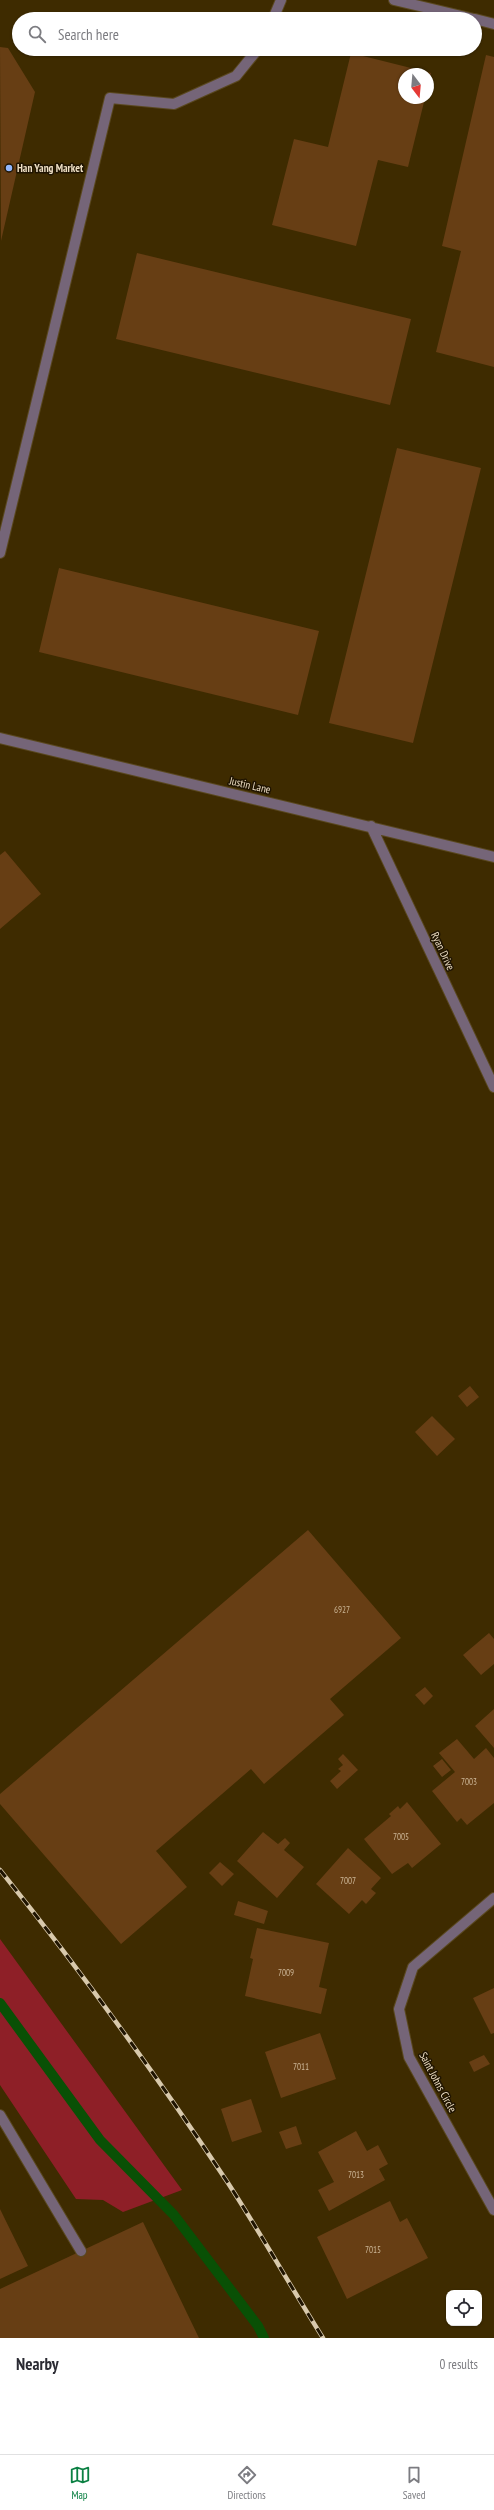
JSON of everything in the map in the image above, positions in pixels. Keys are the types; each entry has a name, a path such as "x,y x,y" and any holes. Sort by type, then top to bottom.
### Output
{"street":[{"path":"276,12 281,0"},
{"path":"394,0 445,12"},
{"path":"482,21 494,24"},
{"path":"0,553 110,98 174,104 236,76 252,56"},
{"name":"Justin Lane","path":"0,738 371,826 494,857"},
{"name":"Ryan Drive","path":"371,826 494,1087"},
{"name":"Saint Johns Circle","path":"494,1898 413,1967 400,2009 409,2057 494,2210"},
{"path":"0,2115 81,2251"}],"shaded area":[{"path":"0,1939 182,2190 123,2212 103,2200 76,2199 0,2085"}],"building":[{"name":"Han Yang Market","path":"0,47 8,48 35,92 1,241"},
{"path":"486,55 494,57 494,367 436,352 461,251 442,246"},
{"path":"350,56 363,56 411,68 398,68 398,104 424,104 408,167 378,160 356,246 272,225 294,139 328,147"},
{"path":"137,253 411,319 390,405 116,339"},
{"path":"397,448 481,468 413,743 329,723"},
{"path":"59,568 319,631 298,715 39,652"},
{"path":"5,851 41,894 0,929 0,855"},
{"path":"470,1386 479,1397 467,1407 458,1396"},
{"path":"432,1416 455,1439 437,1456 415,1432"},
{"path":"308,1530 401,1638 330,1699 344,1715 264,1784 251,1769 156,1851 187,1887 121,1944 0,1804 0,1794"},
{"path":"489,1633 494,1639 494,1664 481,1675 463,1655"},
{"path":"425,1687 433,1696 424,1705 415,1695"},
{"path":"494,1709 494,1748 475,1726"},
{"path":"457,1739 474,1759 486,1748 494,1758 494,1803 467,1825 461,1818 457,1822 432,1791 455,1772 439,1753"},
{"path":"343,1754 358,1770 337,1789 330,1781 341,1771 338,1769 343,1765 338,1759"},
{"path":"442,1759 451,1770 442,1777 433,1766"},
{"path":"407,1802 441,1844 412,1868 408,1863 392,1874 364,1839 391,1816 389,1814 398,1806 400,1809"},
{"path":"263,1832 278,1844 285,1838 290,1843 284,1850 304,1867 277,1898 237,1861"},
{"path":"348,1848 381,1878 371,1889 376,1893 366,1904 362,1900 349,1914 316,1884"},
{"path":"220,1862 234,1874 222,1886 209,1873"},
{"path":"238,1901 268,1911 264,1924 234,1915"},
{"path":"257,1928 329,1943 319,1987 327,1989 321,2014 245,1996 253,1959 250,1958"},
{"path":"494,1988 494,2033 491,2034 473,1998"},
{"path":"320,2033 336,2079 281,2098 265,2052"},
{"path":"484,2055 490,2064 474,2072 469,2062"},
{"path":"251,2099 262,2132 232,2142 221,2109"},
{"path":"296,2126 302,2144 286,2149 279,2132"},
{"path":"356,2131 367,2151 378,2145 388,2164 379,2169 385,2180 329,2211 318,2190 334,2182 318,2152"},
{"path":"390,2201 400,2222 407,2218 428,2258 347,2299 317,2237"},
{"path":"0,2209 28,2266 0,2279"},
{"path":"143,2222 199,2338 0,2338 0,2289"}],"waterway":[{"path":"0,2003 100,2140 174,2215 258,2326 264,2338"}],"railway":[{"path":"0,1870 89,1985 174,2103 228,2183 323,2338"}],"place":[{"name":"Han Yang Market","path":"9,168"}]}
